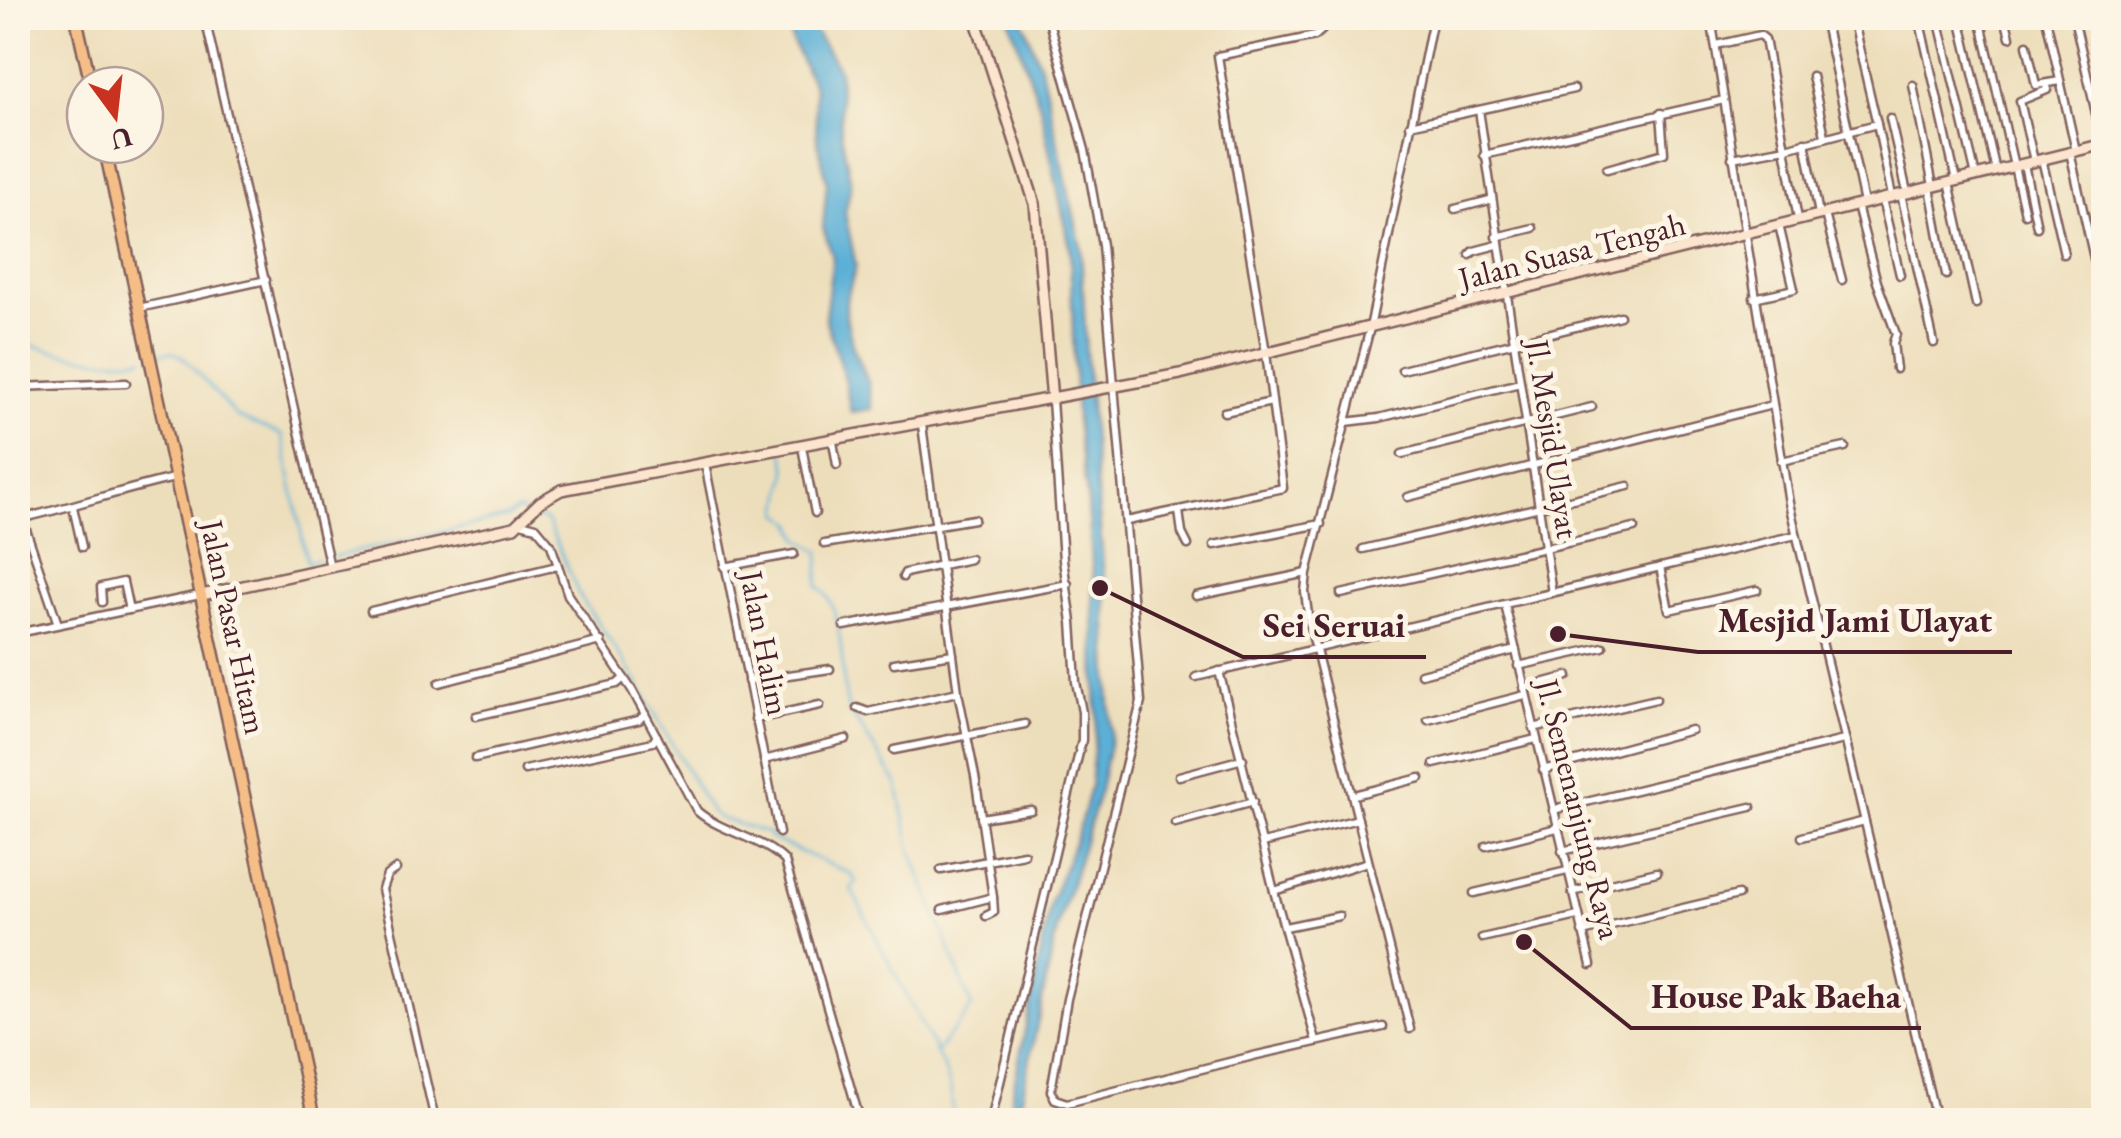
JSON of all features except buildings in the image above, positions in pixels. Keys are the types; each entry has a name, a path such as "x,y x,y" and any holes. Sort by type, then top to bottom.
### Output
{"main road":[{"path":"76,18 86,65"},
{"path":"975,18 1034,204 1052,400"},
{"name":"Jalan Suasa Tengah","path":"523,521 561,490 1115,387 1370,328 2102,145"},
{"name":"Jalan Pasar Hitam","path":"108,165 314,1120"},
{"path":"202,595 523,521"}],"street":[{"path":"205,18 330,568"},
{"path":"1048,18 1085,150 1096,210 1141,702 1067,999 1051,1091 1055,1099 1067,1103 1383,1027"},
{"path":"1127,521 1284,488 1218,56 1315,36 1323,29 1322,18"},
{"path":"1410,1029 1306,608 1307,574 1350,423 1433,18"},
{"path":"1721,18 1711,18 1781,460 1936,1120"},
{"path":"1824,18 1860,204 1878,282 1896,334 1892,344 1896,370"},
{"path":"1852,18 1934,343"},
{"path":"1918,18 1976,304"},
{"path":"1938,18 1976,176"},
{"path":"1960,18 1996,170"},
{"path":"1980,18 2028,163 2064,254"},
{"path":"2005,18 2010,38"},
{"path":"2046,18 2100,284"},
{"path":"2074,18 2104,168"},
{"path":"2091,18 2096,37"},
{"path":"1716,45 1760,35 1765,38 1798,219"},
{"path":"2027,46 2036,86 2060,81"},
{"path":"1812,76 1825,136"},
{"path":"2038,226 2020,101 2048,90 2046,84"},
{"path":"1913,85 1946,275"},
{"path":"1410,125 1574,88"},
{"path":"1484,154 1724,100"},
{"name":"Jl. Mesjid Ulayat","path":"1479,110 1552,593"},
{"path":"1607,168 1664,153 1661,113"},
{"path":"1890,118 1900,275"},
{"path":"1732,158 1876,124"},
{"path":"1805,142 1842,280"},
{"path":"2025,214 2028,163"},
{"path":"1456,210 1490,200"},
{"path":"1757,297 1795,287 1779,224"},
{"path":"1470,255 1532,228"},
{"path":"138,308 266,280"},
{"path":"1402,370 1620,316"},
{"path":"18,387 126,382"},
{"path":"1350,423 1520,383"},
{"path":"990,1120 1082,740 1052,400"},
{"path":"1224,412 1272,402"},
{"path":"1408,498 1772,404"},
{"path":"1402,454 1592,406"},
{"path":"922,425 958,692 993,898 994,912 986,916"},
{"path":"834,442 837,465"},
{"path":"802,447 815,513"},
{"path":"1781,460 1846,447"},
{"name":"Jalan Halim","path":"705,464 779,833"},
{"path":"58,624 20,518 73,507 108,492 176,478"},
{"path":"1363,549 1628,486"},
{"path":"73,507 82,547"},
{"path":"1178,512 1188,544"},
{"path":"824,544 974,518"},
{"path":"523,521 536,527 551,545 568,596 624,678 697,811 708,821 785,861 860,1120"},
{"path":"1214,545 1321,524"},
{"path":"1342,594 1634,528"},
{"path":"1196,677 1796,534"},
{"path":"724,567 794,554"},
{"path":"903,577 904,573 970,560"},
{"path":"371,611 557,566"},
{"path":"1660,567 1669,610 1757,590"},
{"path":"1196,596 1307,574"},
{"path":"102,602 102,586 123,582 129,610"},
{"path":"844,626 1068,584"},
{"path":"18,634 202,595"},
{"name":"Jl. Semenanjung Raya","path":"1505,605 1591,965"},
{"path":"439,682 601,641"},
{"path":"1518,666 1602,647"},
{"path":"1420,674 1516,650"},
{"path":"894,663 953,654"},
{"path":"748,681 830,669"},
{"path":"1220,671 1316,1041"},
{"path":"1428,720 1568,676"},
{"path":"476,716 618,684 624,678"},
{"path":"857,708 868,712 958,692"},
{"path":"1533,728 1656,699"},
{"path":"755,719 820,706"},
{"path":"476,758 640,720 645,714"},
{"path":"894,750 1024,724"},
{"path":"1544,770 1690,730"},
{"path":"525,770 653,742 657,735"},
{"path":"764,760 846,739"},
{"path":"1434,764 1536,739"},
{"path":"1553,810 1844,740"},
{"path":"1178,776 1244,759"},
{"path":"1354,796 1420,778"},
{"path":"1175,823 1253,802"},
{"path":"1562,851 1751,807"},
{"path":"981,818 1031,810"},
{"path":"1263,843 1358,819"},
{"path":"1802,837 1865,821"},
{"path":"1486,846 1557,828"},
{"path":"942,870 1024,854"},
{"path":"1274,891 1368,862"},
{"path":"396,869 387,875 382,889 435,1120"},
{"path":"1474,893 1568,871"},
{"path":"1572,892 1656,872"},
{"path":"1582,932 1738,895"},
{"path":"942,910 993,898"},
{"path":"1284,927 1339,916"},
{"path":"1482,938 1578,916"}],"water":[{"path":"786,18 807,18 839,70 841,132 851,184 845,213 856,266 846,301 846,317 853,347 868,381 872,409 851,412 825,318 833,257 823,228 827,182 817,139 814,87"},
{"path":"1009,18 1022,18 1041,68 1081,247 1106,602 1111,734 1100,790 1057,929 1017,1120 1007,1120 1051,901 1078,832 1090,787 1097,718 1093,576 1076,421 1070,247 1040,106"}],"waterway":[{"path":"18,341 96,359 144,358"},
{"path":"151,356 171,352 182,356 237,417 282,435 307,562 318,560"},
{"path":"784,453 787,471 780,513 793,522 800,539 820,551 818,586 827,596 838,626 848,708 897,783 911,850 972,1007 936,1052"},
{"path":"333,557 508,517 517,510 524,512"},
{"path":"531,515 547,521 579,595 632,673 710,811 719,818 770,834 770,838 851,874 856,882 851,889 943,1066 954,1120"}],"place":[{"name":"Sei Seruai","path":"1100,588"},
{"name":"Mesjid Jami Ulayat","path":"1558,634"},
{"name":"House Pak Baeha","path":"1524,942"}]}
